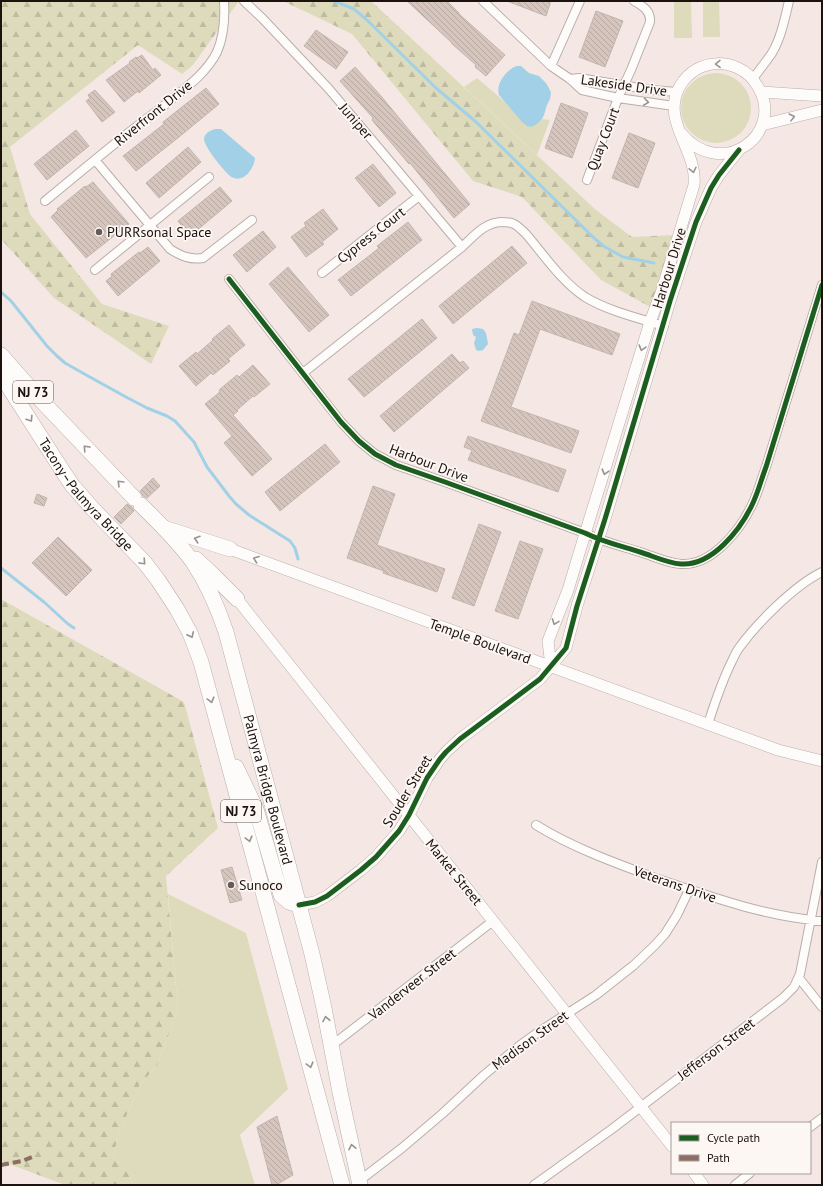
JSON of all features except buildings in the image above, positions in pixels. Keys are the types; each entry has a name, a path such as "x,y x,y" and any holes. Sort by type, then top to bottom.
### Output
{"highway":[{"name":"Tacony–Palmyra Bridge","path":"1,355 37,396 164,528"},
{"name":"Tacony–Palmyra Bridge","path":"1,375 72,485 152,572 177,609 190,633 201,662 221,735"},
{"name":"Palmyra Bridge Boulevard","path":"164,528 192,562 205,583 219,612 226,632 316,973 360,1183"},
{"path":"164,528 230,549"},
{"path":"182,549 212,574 237,599"},
{"path":"221,735 256,809 281,895 289,902 299,904"},
{"name":"NJ 73","path":"221,735 342,1185"}],"street":[{"name":"Riverfront Drive","path":"45,202 182,91 202,73 217,52 221,40 224,26 224,1"},
{"name":"Juniper","path":"244,1 329,89 462,247"},
{"name":"Lakeside Drive","path":"483,1 551,66 570,79 582,90 618,98 674,106"},
{"path":"551,66 580,1"},
{"name":"Quay Court","path":"587,180 618,98 642,43 650,19 647,10 634,1"},
{"path":"681,133 694,147 712,154 730,153 739,150 755,137 762,125 765,110 761,92 753,79 775,47 789,1"},
{"name":"Harbour Drive","path":"551,666 548,641 577,560 695,181 681,133 675,120 674,106 677,92 682,82 688,76 704,66 713,64 732,66 742,70 753,79"},
{"name":"Lakeside Drive","path":"570,79 579,78 624,86 677,92"},
{"path":"761,92 822,96"},
{"path":"762,125 822,110"},
{"name":"Harbour Drive","path":"551,666 566,648 577,606 606,519 670,302 696,221 711,188 719,175 739,150"},
{"path":"95,160 170,249 185,258 194,260 203,258 252,220"},
{"path":"95,270 209,177"},
{"name":"Cypress Court","path":"322,273 419,196"},
{"path":"685,217 696,221"},
{"name":"Harbour Drive","path":"303,373 462,247 480,230 492,223 499,222 512,223 526,234 571,286 585,297 609,308 664,326"},
{"name":"Harbour Drive","path":"229,279 341,422 375,454 396,465 598,540 680,564 704,559 718,550 734,532 749,511 758,491 822,285"},
{"name":"Temple Boulevard","path":"230,549 778,750 822,761"},
{"path":"708,724 723,678 738,648 765,617 794,591 822,572"},
{"name":"Market Street","path":"237,599 671,1145"},
{"path":"563,602 577,606"},
{"name":"Souder Street","path":"299,904 309,904 321,900 376,857 391,841 409,815 427,778 446,752 460,739 540,678 551,666"},
{"name":"Veterans Drive","path":"536,825 580,849 689,890 746,908 822,921"},
{"name":"Jefferson Street","path":"534,1185 641,1106 783,998 794,988 799,978 822,862"},
{"name":"Madison Street","path":"360,1183 442,1114 484,1074 520,1046 596,994 634,965 665,934 677,915 689,890"},
{"name":"Vanderveer Street","path":"331,1046 493,921"},
{"path":"799,978 822,1008"},
{"path":"811,1126 822,1118"},
{"path":"695,1174 703,1185"},
{"path":"735,1185 749,1174"}],"green space":[{"path":"1,1 239,1 193,65 182,74 138,45 10,147 30,214 102,304 169,326 151,364 54,298 1,239"},
{"path":"283,1 371,1 596,210 632,237 674,235 652,308 601,280 522,197 473,181 352,34"},
{"path":"674,1 691,1 692,38 674,38"},
{"path":"703,1 719,1 720,37 703,37"},
{"path":"709,73 723,73 736,79 745,88 751,101 749,121 741,133 723,143 709,143 696,137 687,128 681,115 681,101 687,88 696,79"},
{"path":"477,78 505,102 521,121 528,126 537,124 542,119 550,120 537,155 464,87"},
{"path":"1,599 184,702 218,828 166,876 178,1009 157,1066 140,1084 119,1133 113,1157 125,1168 134,1185 65,1185 1,1161"},
{"path":"168,894 246,933 288,1089 240,1135 255,1185 134,1185 125,1168 113,1157 119,1133 140,1084 157,1066 178,1009"}],"water":[{"path":"517,66 521,66 529,73 539,76 546,83 551,93 542,119 531,127 527,126 521,121 499,95 498,91 500,82 509,70"},
{"path":"215,129 221,129 255,158 250,171 243,177 239,179 230,176 207,147 204,138 208,132"},
{"path":"472,329 483,329 486,333 488,344 483,350 479,351 476,350 474,343 476,337 473,335"}],"waterway":[{"path":"334,1 354,9 368,21 436,88 475,121 595,239 605,247 623,257 654,263"},
{"path":"1,292 11,301 47,346 65,363 126,397 175,421 194,442 207,467 236,504 249,515 290,541 295,548 298,559"},
{"path":"1,568 74,628"}],"marked path":[{"path":"1,1165 22,1161 32,1157"}],"cycle path":[{"path":"299,905 315,902 327,896 376,857 399,831 409,815 427,778 446,752 460,739 540,679 566,648 577,606 605,519 670,301 696,222 711,188 719,175 739,150"},
{"path":"229,279 341,422 359,441 375,454 396,465 605,541 665,561 681,564 692,563 714,553 724,545 747,515 758,491 766,467 822,285"}],"place":[{"name":"PURRsonal Space","path":"99,232"},
{"name":"Sunoco","path":"231,885"}]}
